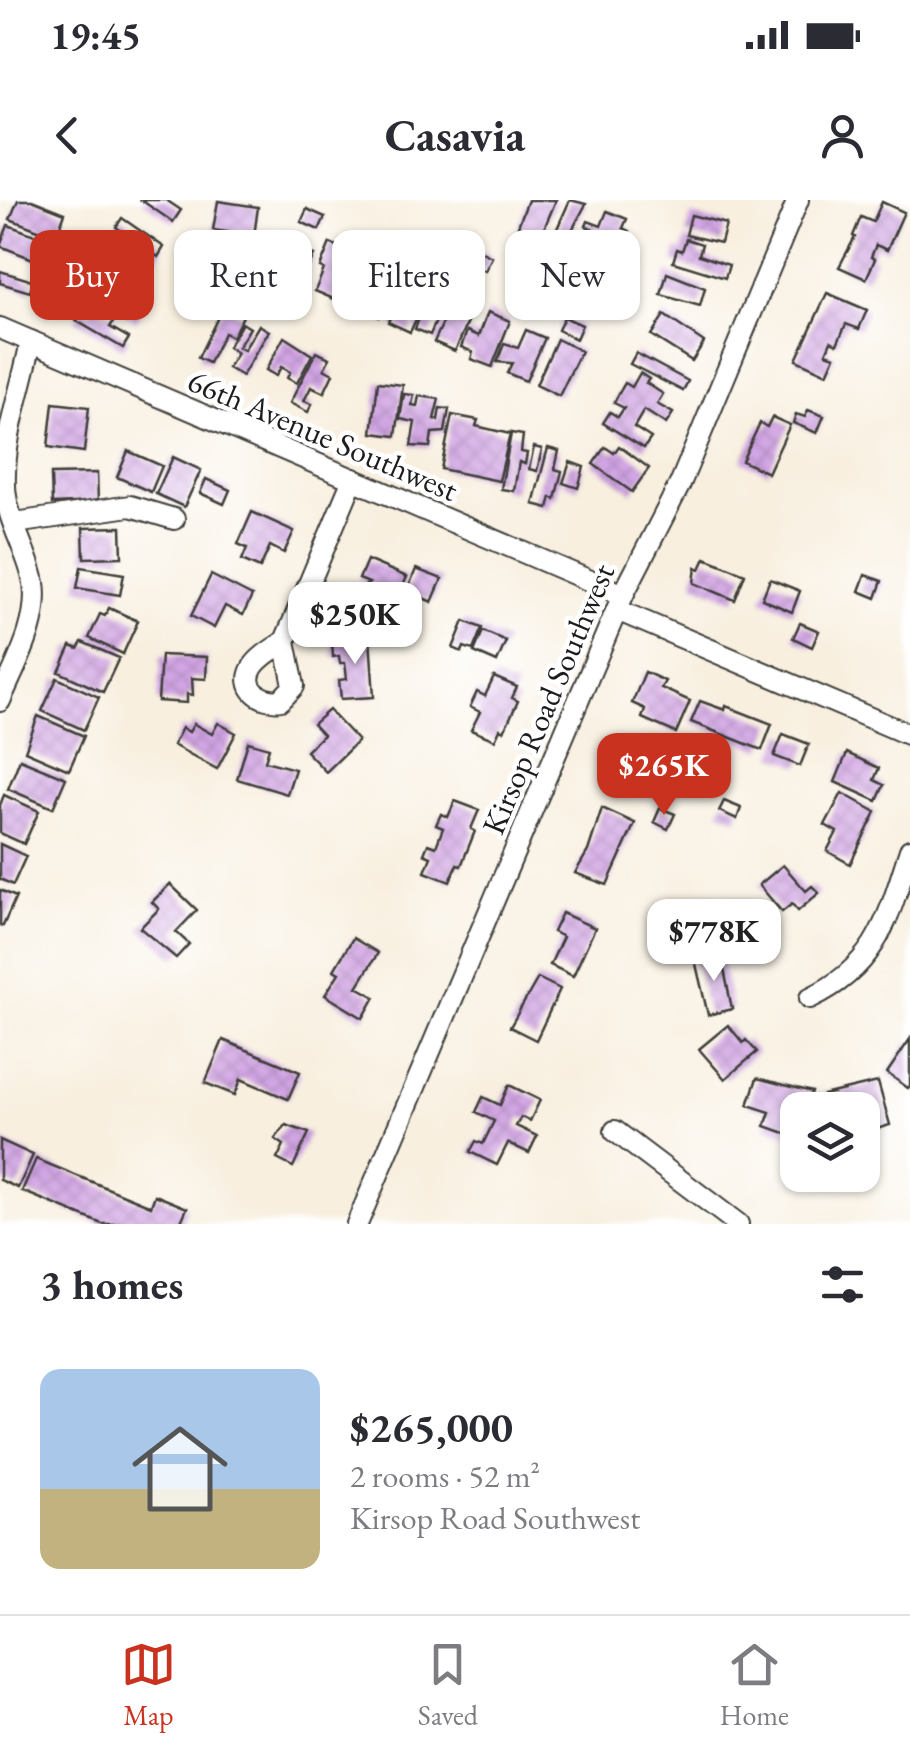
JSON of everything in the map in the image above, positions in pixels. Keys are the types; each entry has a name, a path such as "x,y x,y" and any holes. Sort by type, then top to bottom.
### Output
{"street":[{"name":"Kirsop Road Southwest","path":"358,1224 620,603 680,484 798,200"},
{"name":"66th Avenue Southwest","path":"0,328 354,479 910,735"},
{"path":"0,702 32,615 34,585 5,490 8,448 30,341"},
{"path":"285,641 354,479"},
{"path":"15,523 130,506 174,520"},
{"path":"810,998 844,979 870,952 910,850"},
{"path":"614,1132 738,1224"}],"building":[{"path":"18,200 32,200 65,213 59,230 38,230 10,219"},
{"path":"141,200 166,200 181,210 173,222"},
{"path":"528,200 556,200 544,230 518,226"},
{"path":"570,200 586,204 572,230 556,230"},
{"path":"218,201 258,207 255,230 213,230"},
{"path":"882,202 904,212 887,250 876,245 866,279 839,267 861,217 873,222"},
{"path":"307,209 325,217 319,230 301,222"},
{"path":"607,211 627,219 623,228 627,230 593,230 586,226 588,221 601,226"},
{"path":"691,215 726,224 721,243 686,235"},
{"path":"122,218 139,230 120,230 116,227"},
{"path":"8,225 30,233 30,258 0,246"},
{"path":"686,239 702,244 699,255 729,265 725,278 673,262"},
{"path":"154,240 164,247 158,257 154,254"},
{"path":"332,244 332,298 315,291 324,269 320,267"},
{"path":"0,271 30,280 30,292 0,283"},
{"path":"667,273 705,288 700,306 661,295"},
{"path":"827,293 867,310 859,329 846,324 837,344 831,341 826,353 835,356 827,374 796,360"},
{"path":"488,312 510,321 492,367 471,359 473,352 461,347 467,331 479,336"},
{"path":"664,315 704,342 692,361 651,335"},
{"path":"75,320 115,320 110,327 129,338 123,348"},
{"path":"217,320 241,320 232,337 224,333 209,363 198,358"},
{"path":"389,320 416,320 410,332"},
{"path":"418,320 437,320 430,335 415,329"},
{"path":"444,320 469,320 455,351 434,342"},
{"path":"563,320 582,325 576,339 558,330"},
{"path":"242,323 250,328 238,347 244,350 259,325 269,331 242,376 228,368 237,353 228,347"},
{"path":"526,330 545,338 526,381 507,373 512,363 497,362 504,344 518,348"},
{"path":"284,337 312,355 297,383 287,378 290,372 281,367 276,376 266,370"},
{"path":"557,339 581,351 559,396 536,385"},
{"path":"316,352 330,358 324,369 333,374 324,393 311,387 304,401 312,404 308,412 290,403"},
{"path":"636,353 688,381 683,391 630,364"},
{"path":"640,373 649,379 646,383 663,394 657,404 673,413 666,424 644,410 634,427 651,438 644,448 603,423 610,412 618,417 624,408 614,403 619,393 625,383 632,387"},
{"path":"378,382 403,385 396,436 372,433"},
{"path":"404,394 414,395 412,405 417,406 419,396 439,399 434,419 438,420 440,408 449,409 445,432 432,433 430,447 411,446 415,422 400,419"},
{"path":"53,403 89,407 84,452 48,447"},
{"path":"808,410 824,416 817,433 793,423 796,414 805,417"},
{"path":"452,415 478,420 476,426 510,434 499,481 441,469"},
{"path":"772,417 790,425 768,473 742,461 760,423 767,427"},
{"path":"511,433 523,435 521,452 527,453 525,464 519,462 514,491 501,489"},
{"path":"619,446 649,468 632,492 593,464 605,447 614,453"},
{"path":"534,447 542,449 537,471 529,469"},
{"path":"548,448 559,451 555,469 562,471 555,499 551,497 548,508 533,504"},
{"path":"128,451 162,466 151,492 117,477"},
{"path":"173,457 201,470 184,507 156,494"},
{"path":"570,462 584,467 578,488 563,483"},
{"path":"97,473 98,502 52,504 51,474"},
{"path":"206,479 230,490 224,504 200,493"},
{"path":"252,512 294,531 284,553 270,546 260,568 242,560 247,548 238,544"},
{"path":"121,527 122,557 84,558 83,528"},
{"path":"705,558 745,574 735,600 694,583 696,567 700,569"},
{"path":"367,560 407,577 388,620 357,608 362,588 369,583 359,579"},
{"path":"81,567 124,574 120,595 77,588"},
{"path":"416,569 442,579 432,602 407,591"},
{"path":"211,575 252,596 243,615 225,606 214,628 191,616"},
{"path":"865,575 882,581 876,598 859,591"},
{"path":"770,579 800,591 792,612 762,599"},
{"path":"109,608 138,621 123,654 89,638 100,614 105,616"},
{"path":"464,621 482,628 473,650 464,647 462,652 453,648"},
{"path":"800,623 819,631 812,647 793,638"},
{"path":"483,631 506,641 497,662 474,652"},
{"path":"370,638 374,697 341,699 339,680 347,679 345,663 340,663 339,656 333,657 332,640"},
{"path":"82,642 119,658 103,692 59,672 71,646 78,649"},
{"path":"161,655 207,657 206,679 192,678 193,695 187,694 187,703 158,701"},
{"path":"645,672 665,681 661,688 690,701 676,733 642,718 645,709 632,703"},
{"path":"494,677 517,687 512,698 518,701 504,731 500,729 495,740 471,730 480,712 470,707 477,692 485,696"},
{"path":"57,678 99,697 84,730 42,711"},
{"path":"700,701 725,710 726,706 772,724 762,750 691,722"},
{"path":"329,710 358,741 326,772 306,751 323,735 313,724"},
{"path":"38,716 84,736 69,770 25,751"},
{"path":"218,723 236,733 217,769 173,745 182,728 189,732 194,724 212,734"},
{"path":"783,734 809,744 800,766 774,756"},
{"path":"248,742 269,748 265,761 295,769 287,794 237,779"},
{"path":"847,753 879,768 874,780 884,785 877,801 835,782"},
{"path":"20,759 66,778 53,808 8,789"},
{"path":"842,793 876,812 850,864 827,851 837,832 825,825"},
{"path":"4,795 39,811 24,844 0,833"},
{"path":"455,801 479,810 461,866 457,865 450,882 425,872 431,857 424,854 428,844 436,847 443,828 436,825 441,814 448,817"},
{"path":"724,801 741,808 737,819 719,811"},
{"path":"602,808 635,823 607,885 575,873 588,851"},
{"path":"660,808 675,814 668,829 654,822"},
{"path":"0,844 26,856 13,885 0,879"},
{"path":"783,865 806,891 812,886 819,893 798,911 792,904 782,912 759,885"},
{"path":"170,884 197,910 176,932 189,944 176,958 140,928 159,909 152,902"},
{"path":"0,890 16,897 3,926 0,925"},
{"path":"734,905 767,923 753,947 749,945 745,952 729,944 737,922 728,917"},
{"path":"562,913 595,928 573,976 550,965 563,937 553,932"},
{"path":"353,938 378,953 357,987 375,997 363,1018 325,995"},
{"path":"721,954 732,1009 708,1015 695,960"},
{"path":"538,978 560,989 536,1040 510,1027"},
{"path":"728,1025 757,1052 725,1079 699,1049"},
{"path":"910,1039 910,1086 908,1088 887,1073"},
{"path":"223,1040 300,1072 288,1099 241,1079 235,1095 205,1083"},
{"path":"757,1078 812,1092 780,1092 780,1131 765,1126 770,1112 748,1105"},
{"path":"878,1082 890,1125 880,1128 880,1092 836,1092"},
{"path":"509,1085 540,1100 530,1121 521,1117 516,1126 537,1136 529,1153 508,1143 497,1165 470,1152 476,1141 483,1144 494,1121 476,1112 483,1097 500,1105"},
{"path":"286,1125 309,1133 293,1167 277,1159 284,1145 275,1139"},
{"path":"0,1140 33,1155 18,1188 0,1180"},
{"path":"36,1159 151,1206 155,1195 187,1208 180,1224 102,1224 22,1191"}]}
